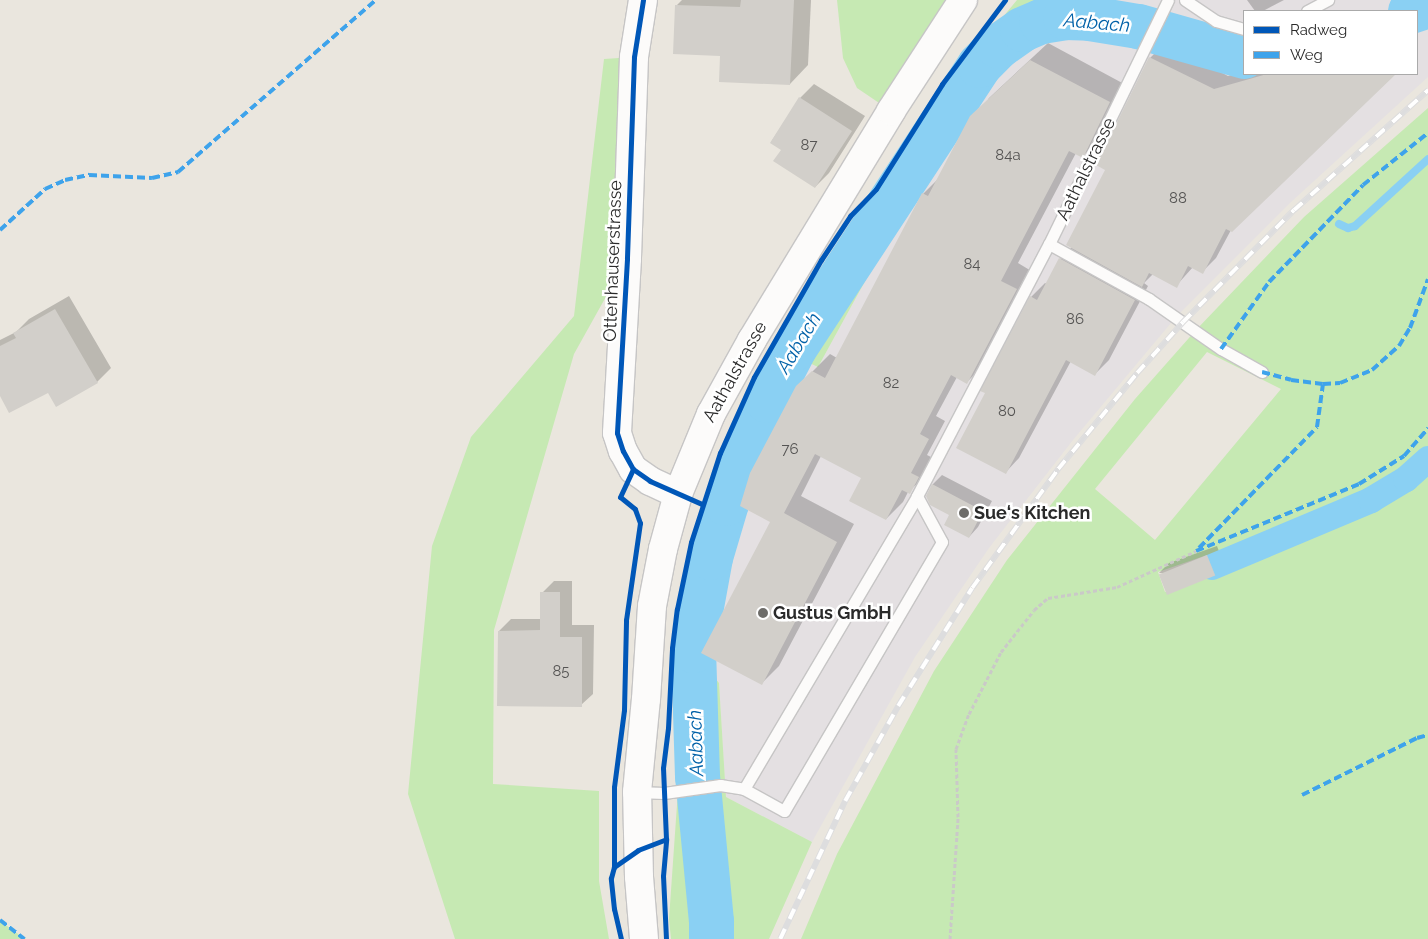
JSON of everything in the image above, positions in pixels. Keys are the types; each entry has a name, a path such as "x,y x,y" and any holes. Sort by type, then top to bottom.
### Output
{"main road":[{"name":"Ottenhauserstrasse","path":"643,0 634,58 627,259 617,433 623,451 633,469 650,481 678,494"},
{"name":"Aathalstrasse","path":"644,939 638,859 637,792 652,606 663,548 678,494 692,454 710,414 752,340 892,111 963,0"}],"lane":[{"path":"1186,0 1216,21 1243,29"},
{"path":"1309,10 1328,0"},
{"name":"Aathalstrasse","path":"744,789 917,496 1049,244 1167,4"},
{"path":"1049,244 1149,299 1221,349 1262,372"},
{"path":"637,792 678,791 720,785 744,789 784,811 942,542 917,496"}],"path":[{"path":"950,939 958,817 956,749 969,714 1001,652 1034,610 1048,598 1117,587 1196,551"}],"shaded area":[{"path":"1047,0 1428,0 1428,77 1291,202 1176,317 1073,440 989,548 915,657 812,842 726,797 719,683 693,651 736,489 804,360 818,367 960,108"}],"green space":[{"path":"837,0 963,0 891,111 857,88 843,58"},
{"path":"1017,0 1047,0 960,108 818,367 803,360 736,489 693,651 719,683 726,797 812,842 769,939 671,939 669,919 679,776 676,707 678,641 683,609 707,505 742,421 784,336 973,53"},
{"path":"634,57 627,259 574,354 494,630 493,784 599,791 599,881 609,939 455,939 408,794 432,546 471,437 574,316 604,59"},
{"path":"1428,108 1428,939 801,939 837,854 934,671 1007,560 1135,399 1196,330 1304,217","holes":["1207,352 1281,389 1155,540 1095,489","1207,555 1214,576 1165,592 1158,572"]},
{"path":"0,920 12,930 26,939 0,939"}],"building":[{"path":"741,0 794,0 790,85 719,82 720,56 673,54 675,5 740,7"},
{"path":"1149,57 1214,89 1263,75 1395,75 1232,232 1226,229 1203,274 1188,266 1177,288 1149,273 1142,287 1066,245 1105,170 1096,165"},
{"path":"1030,60 1110,102 1083,158 1069,151 1001,281 1017,289 967,384 951,375 920,434 929,439 911,473 919,477 910,494 902,490 886,520 849,501 861,478 815,454 784,513 837,542 762,685 701,653 770,522 740,506 750,473 796,386 812,371 825,378 922,193 928,196 970,116"},
{"path":"799,97 852,131 815,188 773,161 781,150 770,143"},
{"path":"1059,258 1135,300 1095,376 1066,360 1006,474 956,448 985,393 980,391 1030,296 1037,300"},
{"path":"55,309 98,383 56,407 48,393 9,413 0,396 0,346 16,338 13,333"},
{"name":"Sue‘s Kitchen","path":"932,484 983,511 969,538 944,525 949,515 930,505 926,496"},
{"path":"1207,555 1215,575 1167,595 1159,574"},
{"path":"540,592 560,592 560,637 582,637 582,707 497,706 498,631 540,630"}],"waterway":[{"name":"Aabach","path":"1413,10 1428,5"},
{"name":"Aabach","path":"711,939 711,921 697,776 693,650 710,557 726,503 767,400 794,348 979,65 998,46 1022,29 1041,21 1065,17 1089,18 1138,26 1243,56"},
{"path":"1213,62 1216,50"},
{"path":"1339,224 1348,228 1355,226 1428,159"},
{"path":"1212,567 1371,500 1406,479 1428,459"}],"railway":[{"path":"780,939 845,801 898,706 972,588 1058,469 1137,373 1183,322 1294,210 1428,90"}],"marked path":[{"path":"0,230 45,189 65,180 89,175 152,178 178,172 376,0"},
{"path":"1221,349 1269,282 1363,185 1428,133"},
{"path":"1262,372 1291,380 1323,384 1340,383 1372,370 1399,346 1410,328 1428,279"},
{"path":"1199,548 1317,427 1323,384"},
{"path":"1196,551 1359,484 1404,456 1428,428"},
{"path":"1302,795 1417,738 1428,735"},
{"path":"0,920 24,939"}],"cycle path":[{"path":"643,0 634,57 627,259 617,433 623,451 633,469 650,481 702,504"},
{"path":"621,939 614,909 611,878 614,867 638,850 666,839 663,768 668,728 672,648 677,609 691,542 720,453 754,377 821,260 850,216 876,189 942,84 1005,0"},
{"path":"614,867 614,787 624,710 626,620 640,523 635,509 620,497 633,469"},
{"path":"666,839 663,876 666,939"}],"place":[{"name":"Sue‘s Kitchen","path":"964,513"},
{"name":"Gustus GmbH","path":"763,613"}]}
